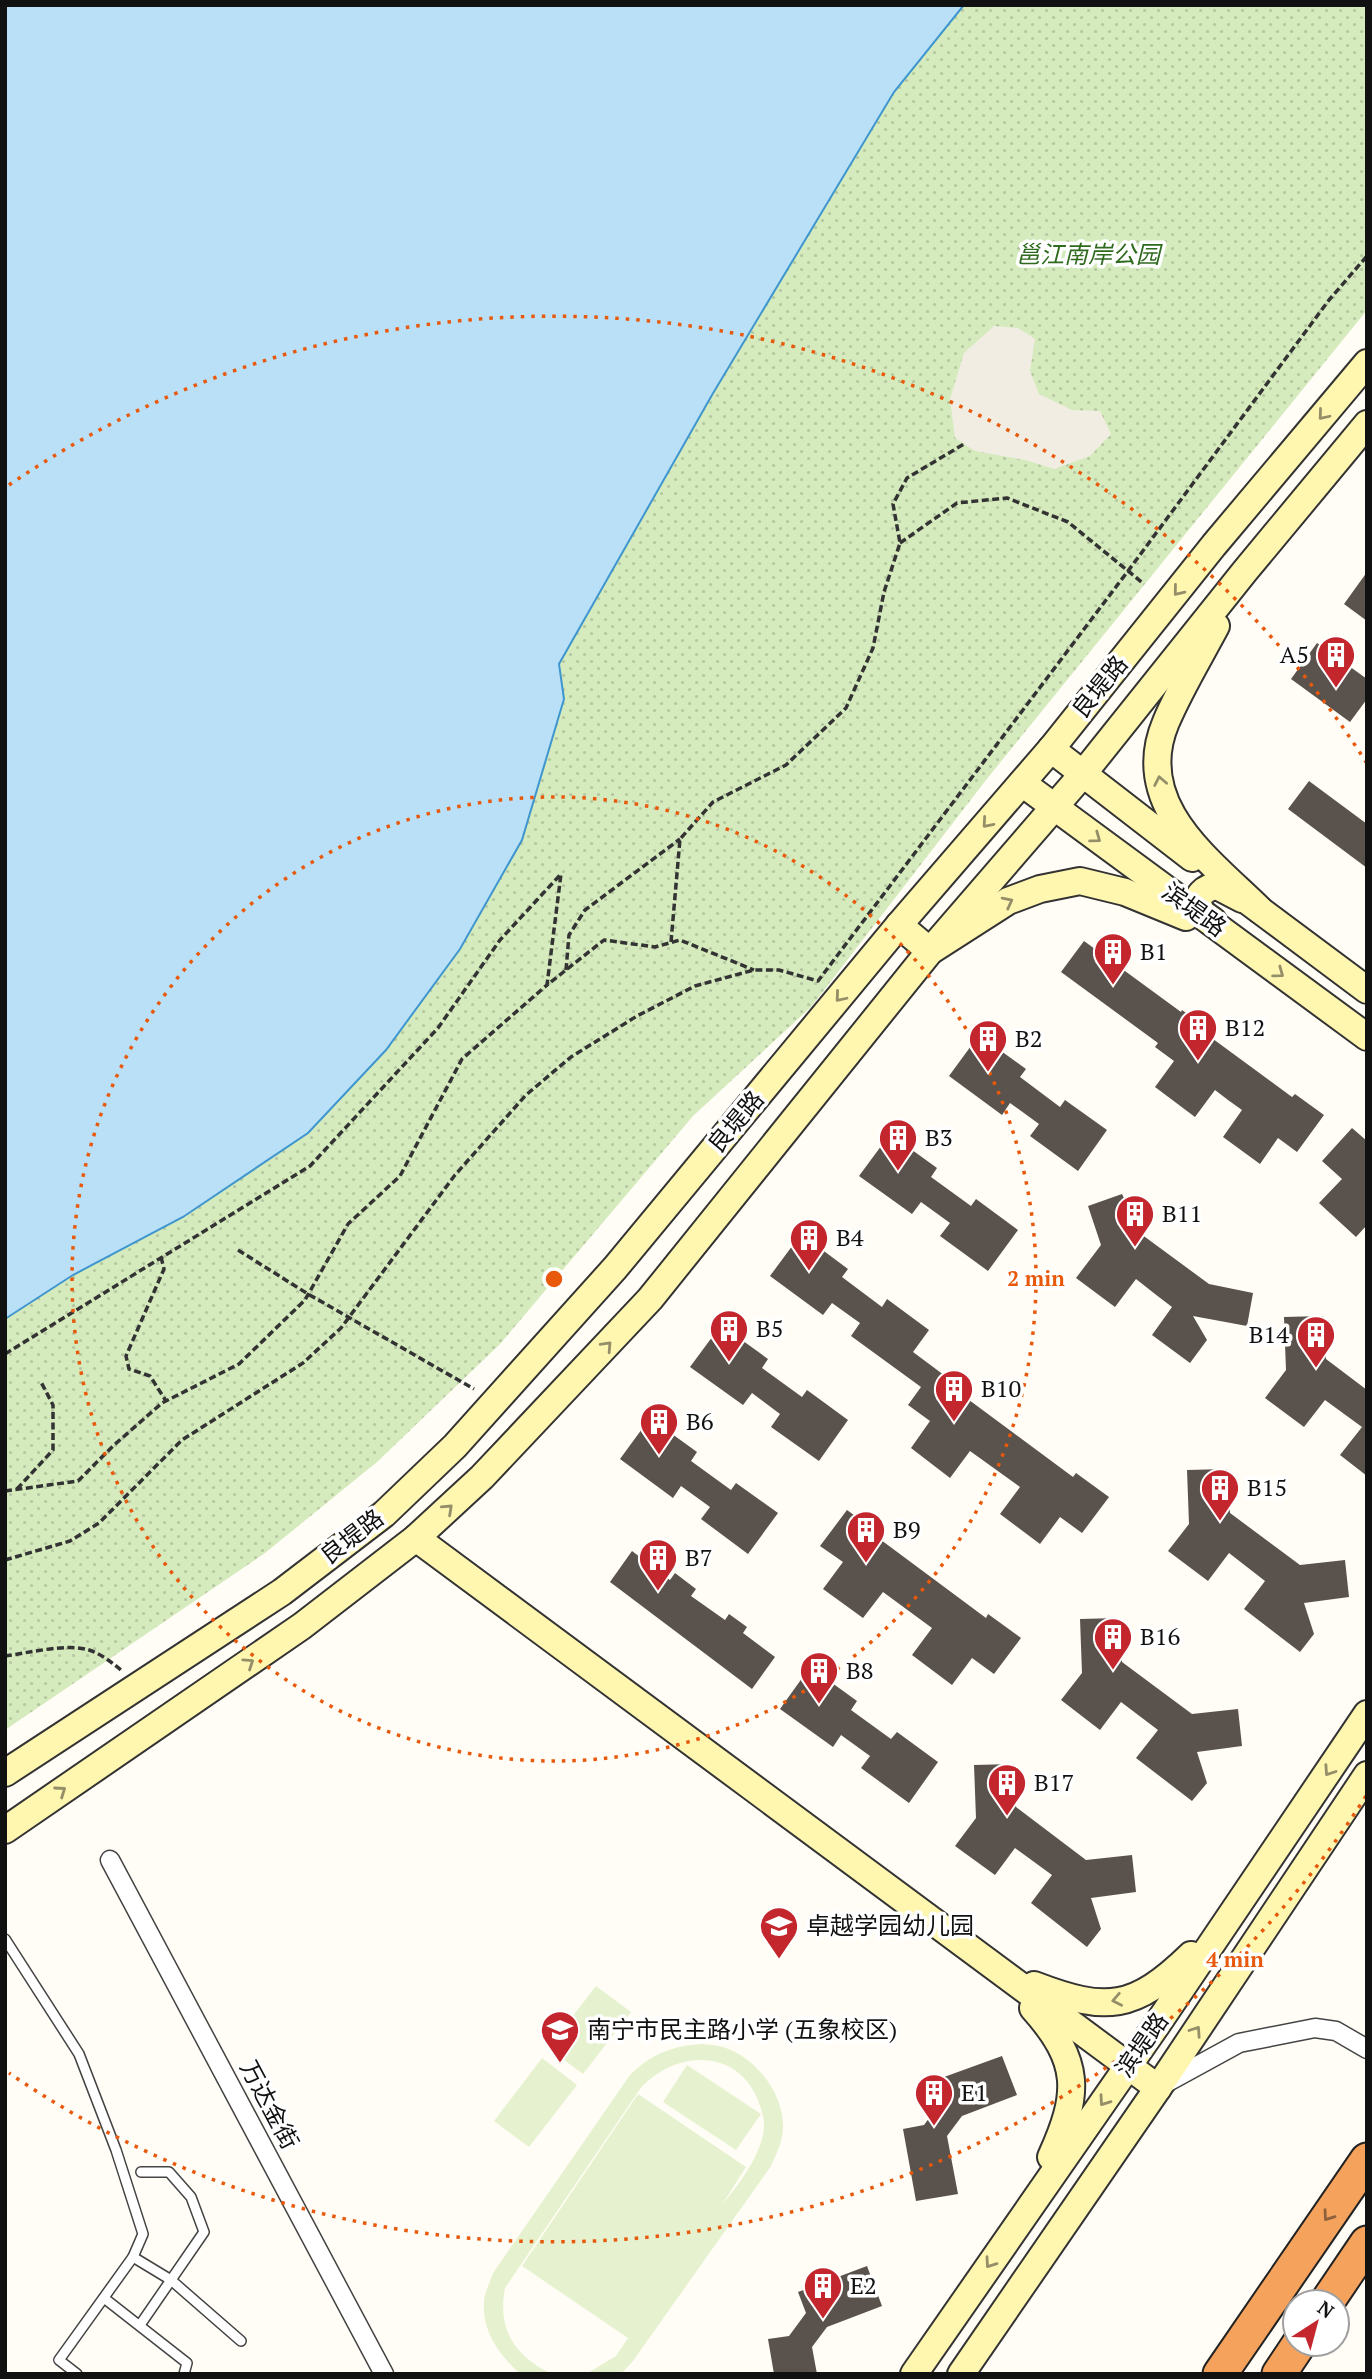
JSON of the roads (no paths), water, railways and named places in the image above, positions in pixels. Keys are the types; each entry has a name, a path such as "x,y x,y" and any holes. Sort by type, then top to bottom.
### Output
{"highway":[{"path":"1220,2374 1367,2160"},
{"path":"1336,2288 1367,2243"},
{"path":"1279,2374 1290,2358"}],"street":[{"name":"良堤路","path":"5,1773 282,1592 384,1514 456,1446 615,1268 899,925 1051,749 1214,545 1367,363"},
{"name":"良堤路","path":"5,1830 302,1626 416,1538 482,1477 650,1300 930,951 1082,775 1367,424"},
{"path":"1214,545 1245,571 1165,723 1157,768 1169,812 1188,840 1259,909"},
{"name":"滨堤路","path":"1051,749 1367,990"},
{"name":"滨堤路","path":"1022,783 1367,1037"},
{"path":"899,925 930,951 1008,901 1040,888 1080,881 1125,892 1170,909 1235,940"},
{"path":"1235,940 1201,911 1198,901 1202,892 1206,888 1217,886 1259,909"},
{"path":"416,1538 1158,2088 1239,2043 1315,2028 1336,2031 1367,2049"},
{"name":"滨堤路","path":"914,2374 1128,2066 1367,1714"},
{"name":"滨堤路","path":"961,2374 1158,2088 1367,1775"},
{"name":"万达金街","path":"110,1860 384,2374"},
{"path":"1003,1973 1073,2000 1096,2003 1120,2001 1164,1981 1229,1918 1258,1938"},
{"path":"1003,1973 1054,2031 1067,2056 1072,2077 1070,2103 1062,2132 1029,2207 1061,2228"}],"lane":[{"path":"5,1939 79,2054 116,2150 143,2234 133,2258 59,2360 77,2374"},
{"path":"140,2325 204,2232 191,2197 169,2172 141,2172"},
{"path":"133,2258 171,2280 241,2341"},
{"path":"104,2298 187,2363 184,2374"}],"water":[{"path":"5,5 964,5 894,92 712,395 559,664 564,699 522,840 460,949 386,1050 308,1133 183,1217 73,1275 5,1319"}],"place":[{"name":"A5","path":"1336,689"},
{"name":"B1","path":"1113,986"},
{"name":"B12","path":"1198,1062"},
{"name":"B2","path":"988,1073"},
{"name":"B3","path":"898,1172"},
{"name":"B11","path":"1135,1248"},
{"name":"B4","path":"809,1272"},
{"name":"B5","path":"729,1363"},
{"name":"B14","path":"1316,1369"},
{"name":"B10","path":"954,1423"},
{"name":"B6","path":"659,1456"},
{"name":"B15","path":"1220,1522"},
{"name":"B9","path":"866,1564"},
{"name":"B7","path":"658,1592"},
{"name":"B16","path":"1113,1671"},
{"name":"B8","path":"819,1705"},
{"name":"B17","path":"1007,1817"},
{"name":"卓越学园幼儿园","path":"779,1960"},
{"name":"南宁市民主路小学 (五象校区)","path":"560,2064"},
{"name":"E1","path":"934,2127"},
{"name":"E2","path":"823,2320"}],"park label":[{"name":"邕江南岸公园","path":"1088,255"}]}
